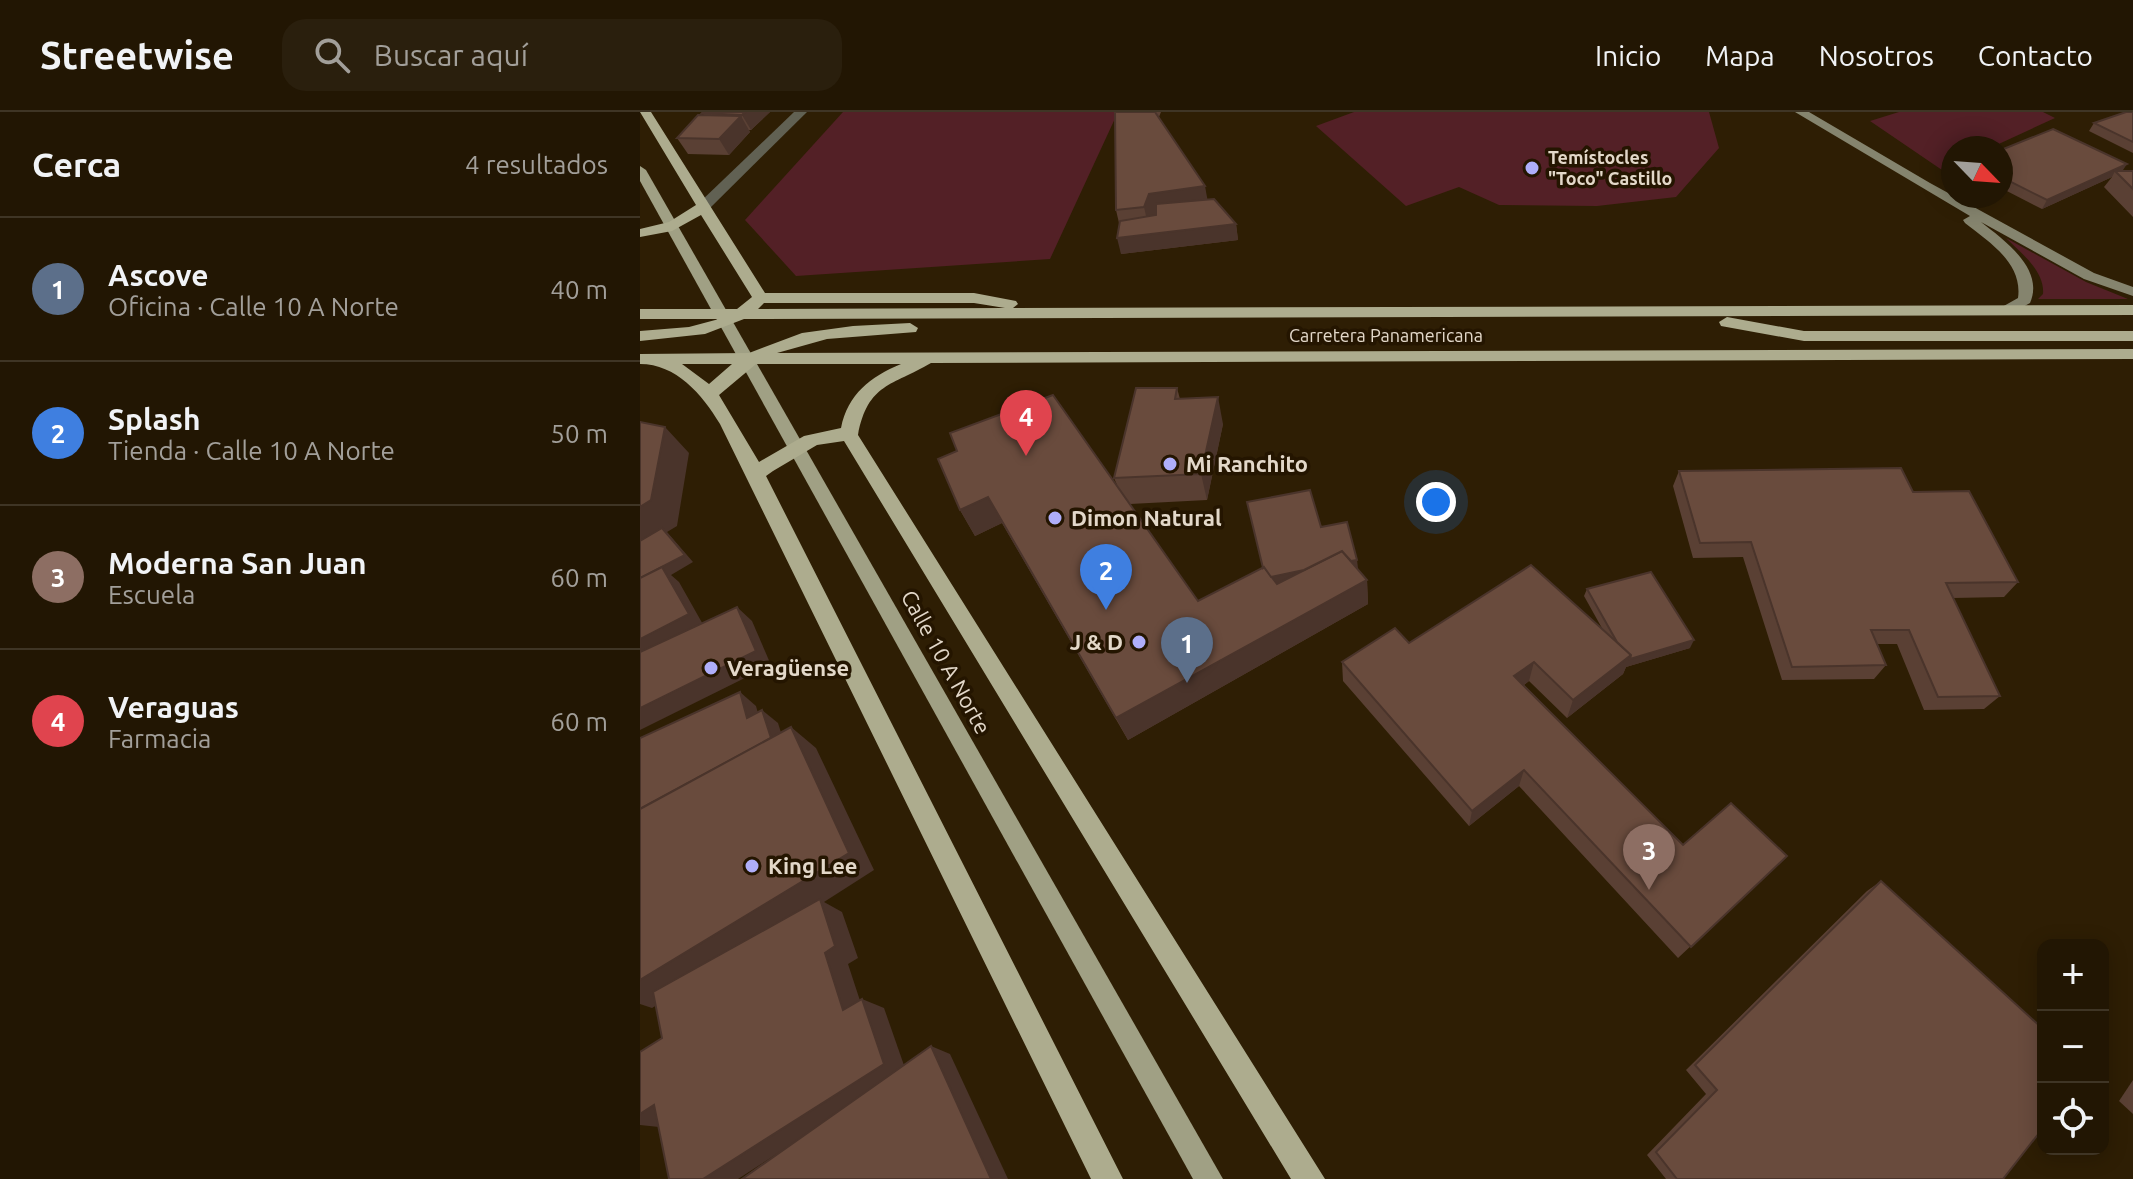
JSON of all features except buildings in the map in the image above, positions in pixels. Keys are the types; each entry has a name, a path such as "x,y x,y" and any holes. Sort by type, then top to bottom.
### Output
{"highway":[{"path":"645,112 760,298"},
{"path":"640,233 666,230 704,206"},
{"path":"640,336 711,328 745,314 760,298 974,298 1075,314"},
{"name":"Carretera Panamericana","path":"640,314 2133,310"},
{"path":"1667,312 1804,336 2133,336"},
{"path":"710,393 728,374 752,357 799,336 1207,313"},
{"name":"Carretera Panamericana","path":"646,359 2133,354"},
{"path":"936,356 895,372 868,389 852,411 849,435 1309,1179"},
{"path":"646,359 680,368 697,378 710,393 756,474 1107,1179"},
{"path":"756,474 811,439 849,435"}],"main road":[{"path":"1801,112 1925,186 2089,276 2133,292"},
{"name":"Calle 10 A Norte","path":"640,170 1209,1179"},
{"path":"1925,186 1975,225 2022,268 2028,280 2025,300 2007,310"}],"street":[{"path":"704,206 801,112"}],"shaded area":[{"path":"843,112 1118,112 1050,259 796,276 745,220"},
{"name":"Temístocles \"Toco\" Castillo","path":"1354,112 1709,112 1719,148 1676,197 1597,206 1499,205 1459,187 1406,206 1316,126"},
{"path":"1899,112 2043,112 2055,118 2013,137 1941,136 1941,169 1870,121"},
{"path":"2006,238 2086,282 2128,299 2038,299 2043,294 2043,286 2036,270"}],"place":[{"name":"Temístocles \"Toco\" Castillo","path":"1532,168"},
{"name":"Veraguas","path":"1026,456"},
{"name":"Mi Ranchito","path":"1170,464"},
{"name":"Dimon Natural","path":"1055,518"},
{"name":"Splash","path":"1106,610"},
{"name":"J & D","path":"1139,642"},
{"name":"Veragüense","path":"711,668"},
{"name":"Ascove","path":"1187,683"},
{"name":"King Lee","path":"752,866"},
{"name":"Moderna San Juan","path":"1649,890"}]}
